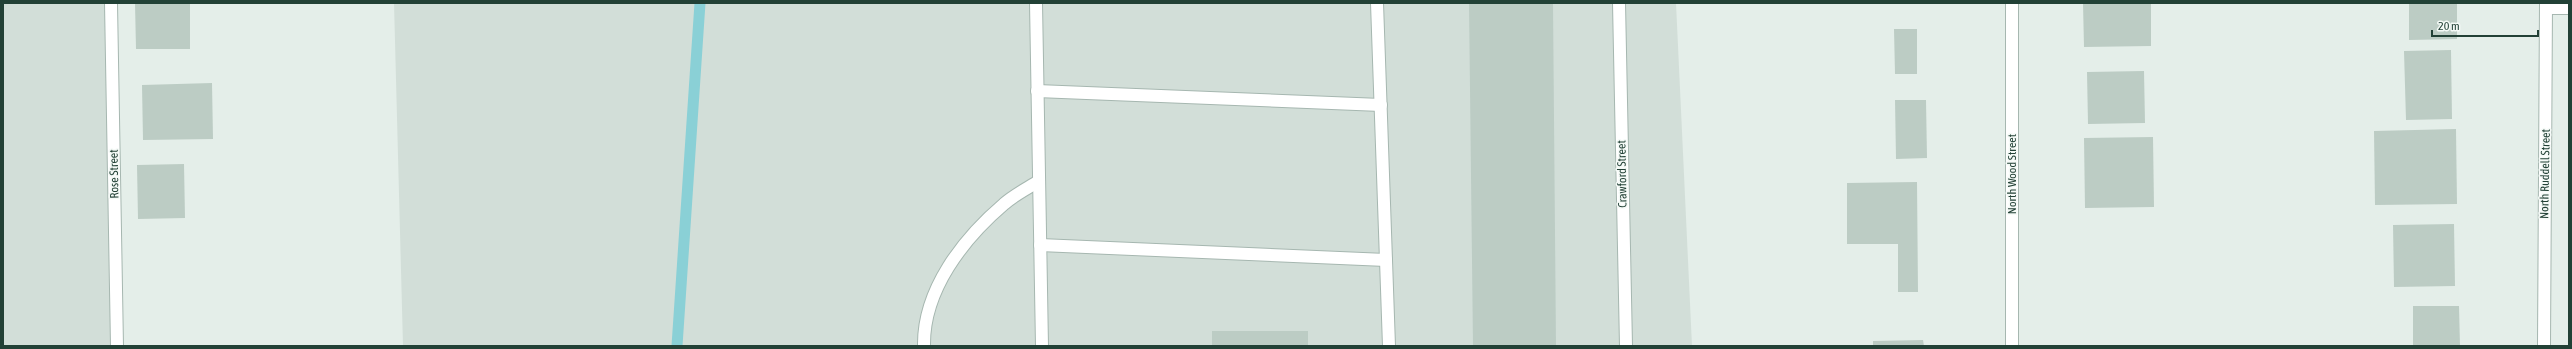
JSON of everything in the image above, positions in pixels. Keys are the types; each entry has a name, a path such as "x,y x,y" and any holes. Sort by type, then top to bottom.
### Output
{"street":[{"name":"Rose Street","path":"112,3 118,346"},
{"path":"1036,3 1042,346"},
{"path":"1377,3 1389,346"},
{"name":"Crawford Street","path":"1619,3 1626,346"},
{"name":"North Wood Street","path":"2012,3 2012,346"},
{"path":"2546,6 2569,8"},
{"name":"North Ruddell Street","path":"2544,346 2546,6"},
{"path":"1037,91 1380,105"},
{"path":"924,346 927,314 941,280 955,258 971,236 1004,204 1039,181"},
{"path":"1040,245 1386,260"}],"shaded area":[{"path":"3,3 111,3 117,346 3,346"},
{"path":"394,3 1676,3 1692,346 403,346"}],"building":[{"path":"135,3 190,3 190,49 136,49"},
{"path":"1469,3 1553,3 1556,346 1473,346"},
{"path":"2083,3 2151,3 2151,46 2084,47"},
{"path":"2409,3 2457,3 2457,39 2409,40"},
{"path":"1894,29 1917,29 1917,74 1895,74"},
{"path":"2451,50 2452,119 2406,120 2404,51"},
{"path":"2144,71 2145,123 2088,124 2087,72"},
{"path":"212,83 213,139 143,140 142,85"},
{"path":"1895,100 1926,100 1927,158 1896,159"},
{"path":"2456,129 2457,204 2375,205 2374,131"},
{"path":"2153,137 2154,207 2085,208 2084,138"},
{"path":"184,164 185,218 138,219 137,165"},
{"path":"1917,182 1918,292 1898,292 1898,244 1847,244 1847,183"},
{"path":"2454,224 2455,286 2394,287 2393,225"},
{"path":"2413,306 2459,306 2460,346 2413,346"},
{"path":"1212,331 1308,331 1308,346 1212,346"},
{"path":"1923,340 1924,346 1873,346 1873,341"}],"waterway":[{"path":"677,346 700,3"}]}
